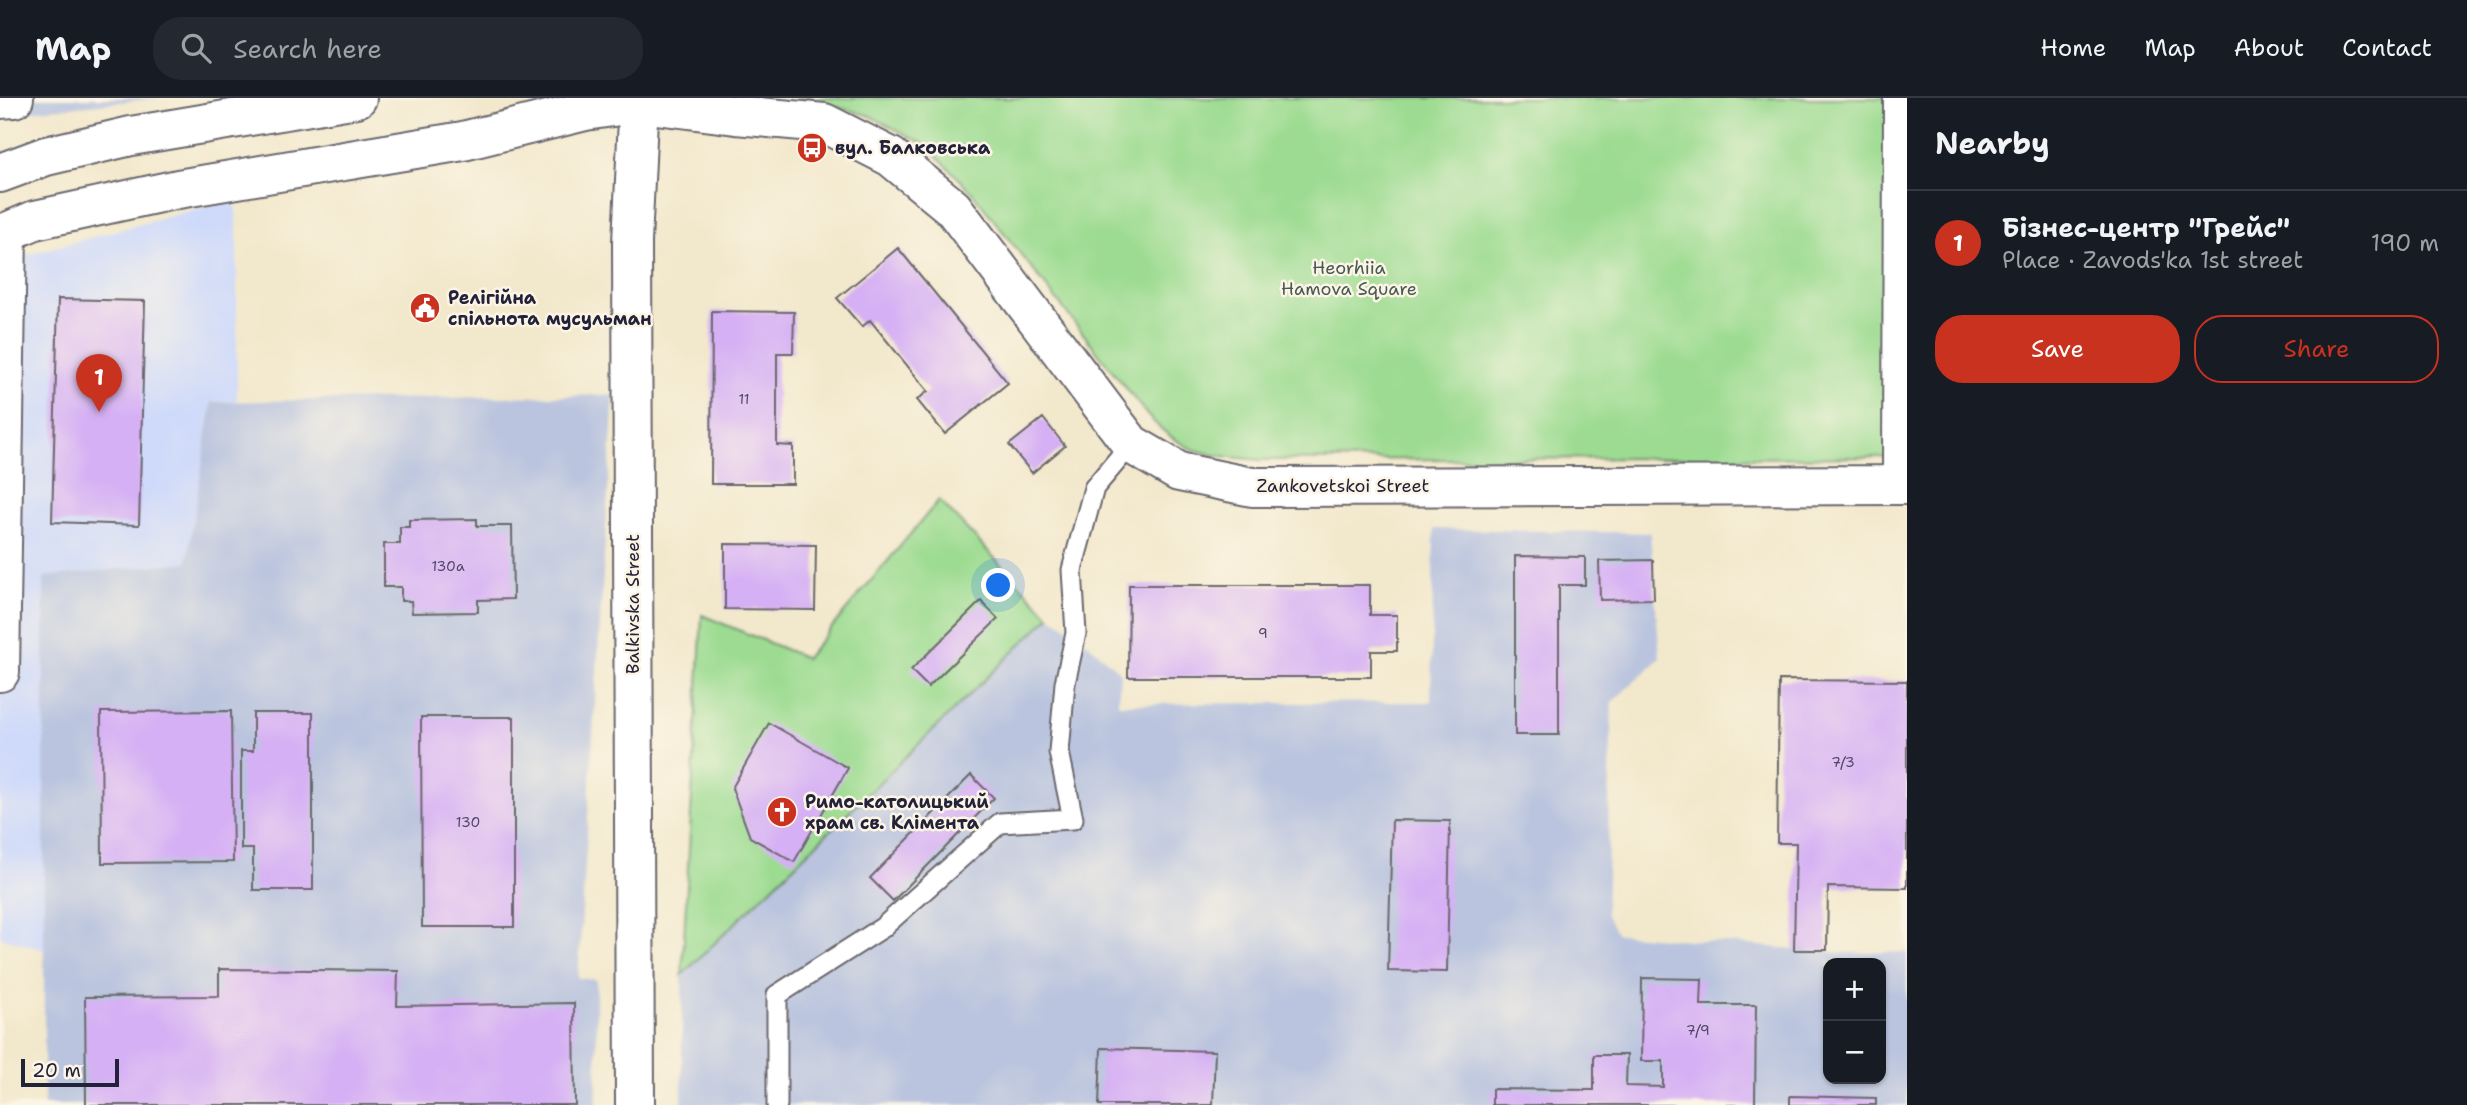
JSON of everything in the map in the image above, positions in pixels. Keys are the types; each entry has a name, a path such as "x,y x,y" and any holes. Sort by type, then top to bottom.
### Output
{"street":[{"path":"0,99 15,98"},
{"path":"0,173 46,156 131,136 357,98"},
{"path":"1903,98 1905,485"},
{"name":"Zankovetskoi Street","path":"3,234 35,220 177,190 463,141 633,99 736,115 824,123 891,157 953,208 1131,444 1179,472 1252,487 1905,485"},
{"name":"Balkivska Street","path":"633,99 635,1105"},
{"path":"0,672 3,234"}],"lane":[{"path":"777,1105 777,995 882,928 1000,823 1073,819 1059,752 1065,683 1076,633 1072,570 1094,488 1131,444"}],"shaded area":[{"path":"0,98 160,98 0,114"},
{"path":"234,199 237,221 237,401 212,402 187,562 44,577 44,950 0,937 0,262"},
{"path":"614,395 578,978 596,980 597,1105 44,1105 44,577 187,562 212,402"},
{"path":"1434,529 1650,533 1660,658 1612,702 1606,915 1617,934 1842,953 1907,952 1907,1105 682,1105 682,975 1050,616 1076,633 1120,672 1118,704 1431,702"}],"green space":[{"name":"Heorhiia Hamova Square","path":"799,98 1890,98 1899,457 1258,460 1198,451 1174,439 1148,416 971,191 926,145 868,115"},
{"path":"939,500 1050,616 682,975 702,615 806,658"}],"building":[{"path":"898,248 1008,383 945,434 917,400 928,391 870,320 862,327 837,298"},
{"path":"58,299 145,301 139,525 52,522"},
{"path":"712,311 794,312 793,353 777,353 777,445 793,446 793,484 711,484"},
{"path":"1043,418 1065,446 1032,473 1009,445"},
{"path":"477,519 477,526 512,526 513,599 478,600 478,612 412,613 411,601 401,601 401,587 384,587 384,544 400,544 400,527 409,527 409,520"},
{"path":"725,544 816,545 815,610 725,609"},
{"path":"1515,556 1585,557 1585,585 1559,585 1559,735 1515,735"},
{"path":"1653,560 1654,599 1600,600 1599,561"},
{"path":"1129,585 1370,585 1370,615 1397,615 1397,651 1371,651 1371,677 1128,677"},
{"path":"981,601 998,619 928,687 911,670"},
{"path":"1779,680 1907,681 1907,888 1828,887 1827,950 1794,950 1796,843 1777,843"},
{"path":"231,711 233,862 102,863 101,712"},
{"path":"253,713 313,713 313,890 253,890 253,849 241,849 241,751 253,751"},
{"path":"421,717 514,717 514,927 422,927"},
{"name":"Римо-католицький храм св. Клімента","path":"769,723 848,768 794,862 750,837 732,788"},
{"path":"971,775 994,798 893,901 870,878"},
{"path":"1392,820 1450,821 1447,972 1388,971"},
{"path":"219,969 398,971 397,1006 574,1003 575,1105 86,1105 85,997 219,996"},
{"path":"1642,978 1702,979 1701,1005 1756,1005 1755,1105 1492,1105 1492,1089 1594,1090 1594,1055 1627,1055 1626,1086 1663,1087 1663,1061 1641,1061"},
{"path":"1101,1048 1215,1051 1213,1105 1099,1105"},
{"path":"1790,1096 1876,1098 1876,1105 1790,1105"}],"place":[{"name":"вул. Балковська","path":"812,148"},
{"name":"Релігійна спільнота мусульман","path":"425,308"},
{"name":"Бізнес-центр \"Грейс\"","path":"99,412"},
{"name":"Римо-католицький храм св. Клімента","path":"782,812"}]}
